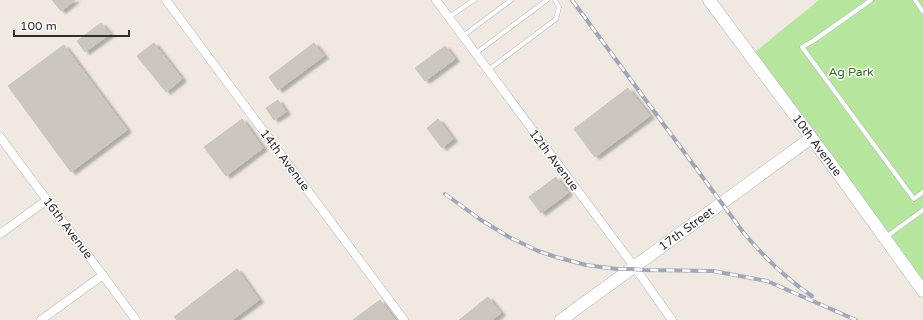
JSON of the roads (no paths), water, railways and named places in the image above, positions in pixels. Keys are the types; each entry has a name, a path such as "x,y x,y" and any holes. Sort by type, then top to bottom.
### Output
{"main road":[{"name":"10th Avenue","path":"709,0 840,176 923,291"},
{"name":"17th Street","path":"561,320 811,138"}],"street":[{"name":"14th Avenue","path":"166,0 404,320"},
{"name":"12th Avenue","path":"436,0 671,319"},
{"name":"16th Avenue","path":"0,138 136,320"},
{"path":"0,234 47,200"},
{"path":"42,320 103,275"}],"lane":[{"path":"449,18 474,0"},
{"path":"463,36 511,0"},
{"path":"475,54 547,0"},
{"path":"488,70 556,19 559,7 555,0"},
{"path":"871,0 802,47 914,199 923,192"},
{"path":"915,0 923,12"},
{"path":"884,238 923,210"}],"railway":[{"path":"572,0 743,232 758,250 775,266 812,296"},
{"path":"445,194 481,220 509,237 538,251 556,257 586,265 617,269 713,271 767,281 856,320"}],"park label":[{"name":"Ag Park","path":"851,72"}]}
